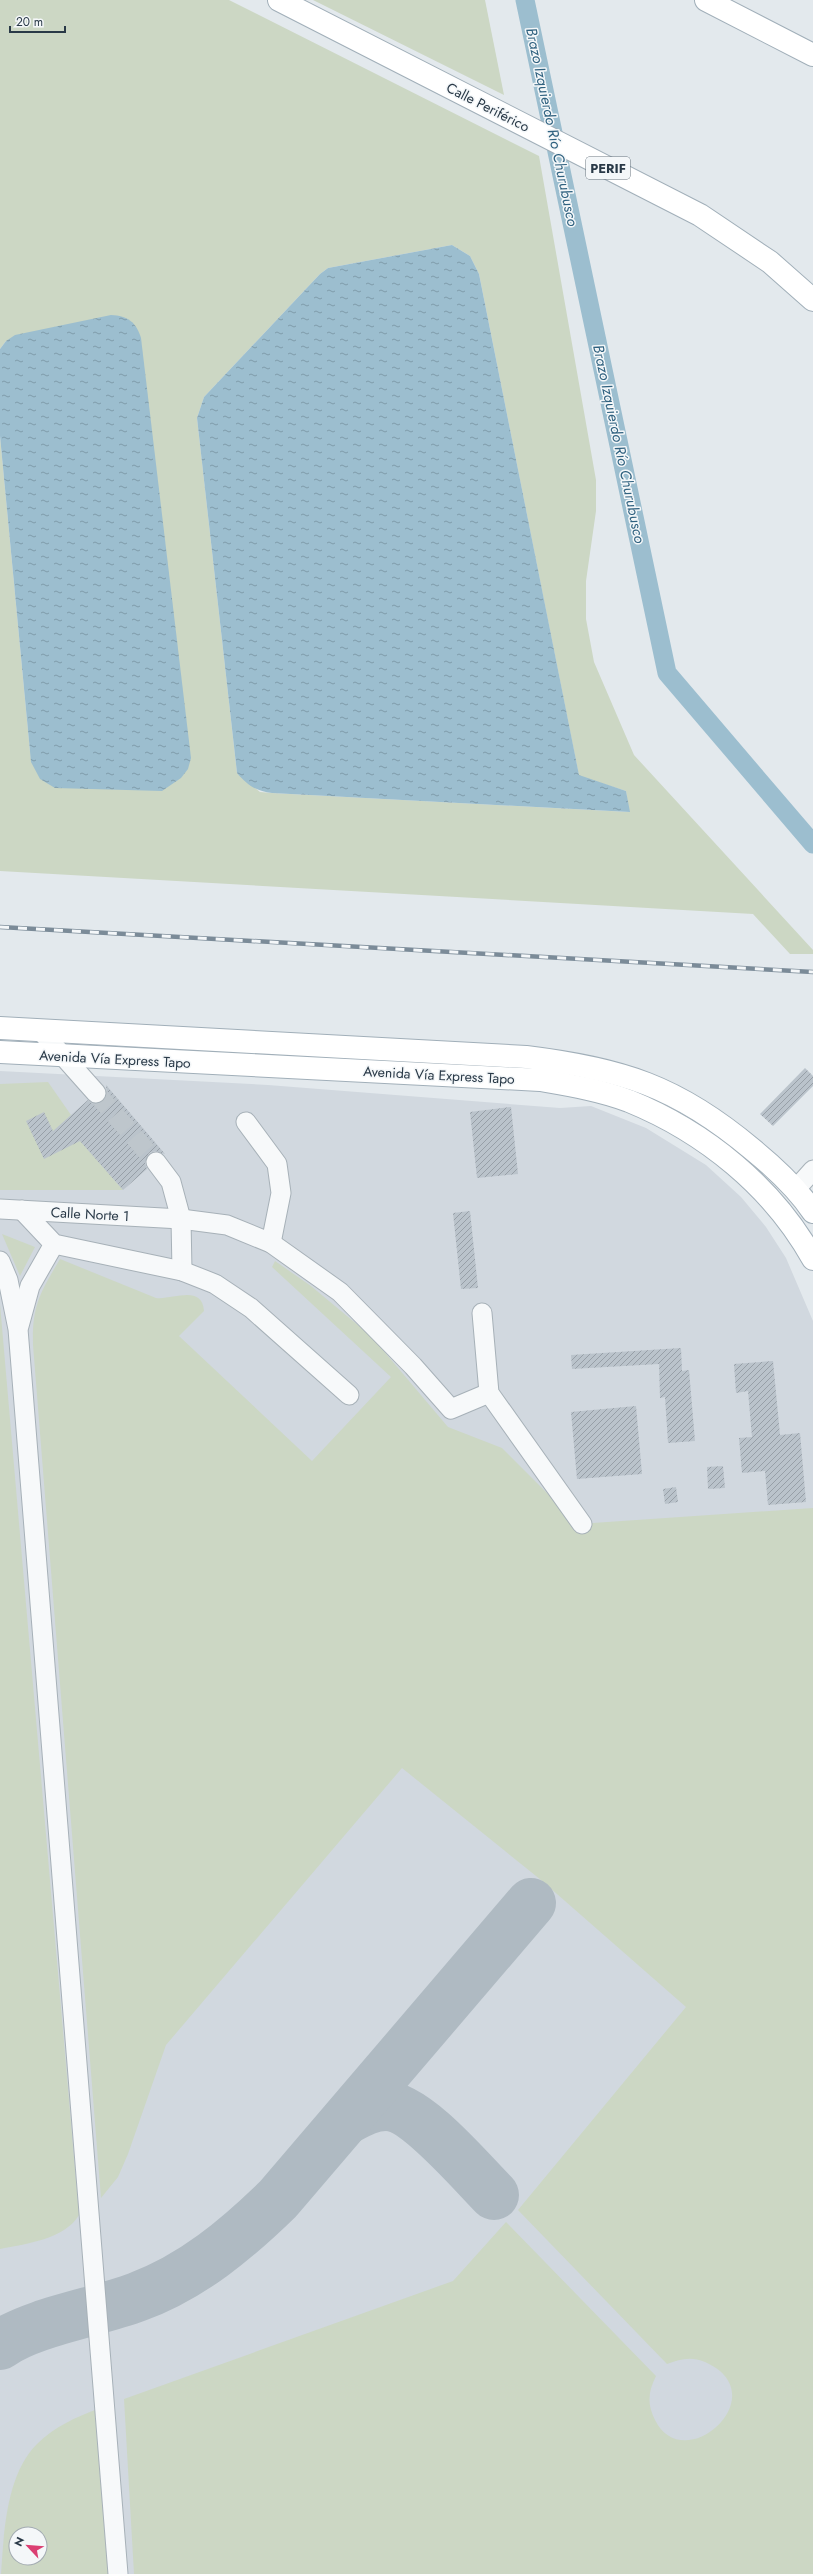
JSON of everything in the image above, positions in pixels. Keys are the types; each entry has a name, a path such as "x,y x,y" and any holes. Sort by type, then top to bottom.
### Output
{"main road":[{"name":"Calle Periférico","path":"279,0 700,215 770,262 813,300"},
{"path":"706,0 812,54"},
{"name":"Avenida Vía Express Tapo","path":"0,1028 518,1057 574,1063 621,1074 662,1088 692,1104 735,1134 769,1163 795,1190 813,1212"},
{"name":"Avenida Vía Express Tapo","path":"0,1052 540,1080 583,1088 628,1101 666,1118 715,1150 744,1172 770,1198 797,1231 813,1258"}],"lane":[{"path":"40,1030 96,1093"},
{"path":"246,1122 277,1164 281,1193 271,1243"},
{"path":"156,1162 171,1182 181,1219 182,1271"},
{"path":"795,1190 813,1170"},
{"name":"Calle Norte 1","path":"0,1209 181,1219 227,1225 271,1243 340,1292 413,1366 451,1409 489,1393"},
{"path":"22,1210 54,1244 182,1271 215,1284 251,1308 349,1395"},
{"path":"18,1329 30,1286 54,1244"},
{"path":"0,1261 8,1280 18,1329 118,2574"},
{"path":"482,1313 489,1393 582,1524"}],"shaded area":[{"path":"0,1071 268,1085 560,1108 591,1106 646,1128 706,1165 741,1197 766,1227 786,1258 813,1321 813,2574 0,2574"}],"green space":[{"path":"0,0 229,0 539,156 596,480 596,511 586,581 586,619 594,662 634,755 813,950 813,954 790,954 753,914 0,871 0,436 31,762 6,341 0,349","holes":["452,245 470,256 479,274 579,776 626,791 629,812 260,792 237,773 197,418 204,397 320,274 328,268"]},
{"path":"313,0 485,0 504,95"},
{"path":"48,1082 71,1115 64,1122 123,1190 0,1190 0,1084"},
{"path":"2,1234 35,1247 20,1276"},
{"path":"60,1259 156,1298 186,1295 198,1298 202,1303 204,1311 179,1336 312,1461 391,1377 272,1267 275,1261 311,1286 371,1336 448,1427 502,1448 578,1524 813,1508 813,2574 134,2574 124,2399 453,2281 506,2222 656,2376 650,2393 652,2414 668,2436 685,2440 703,2436 718,2425 729,2410 732,2393 725,2376 705,2362 695,2359 686,2359 667,2364 518,2210 686,2007 541,1880 402,1768 166,2045 128,2154 118,2177 101,2198 33,1345 36,1309 42,1291"},
{"path":"0,1304 79,2215 73,2223 55,2235 33,2242 0,2249"},
{"path":"98,2409 109,2574 1,2574 8,2505 19,2471 37,2444 51,2432 74,2419"}],"water":[{"path":"452,245 470,256 479,274 579,775 626,791 630,812 272,793 261,791 252,787 237,773 197,418 204,397 320,274 328,268"},
{"path":"111,315 127,318 137,328 141,338 191,758 188,769 181,778 162,791 55,788 40,779 31,762 0,436 0,349 6,341 15,335"}],"building":[{"path":"805,1068 813,1076 813,1086 773,1126 760,1114"},
{"path":"106,1085 165,1154 155,1151 149,1153 145,1163 147,1169 123,1190 80,1141 44,1159 26,1121 44,1112 53,1131 88,1100 93,1104 103,1101 107,1096"},
{"path":"511,1107 518,1174 477,1178 470,1112"},
{"path":"470,1211 478,1288 461,1289 453,1213"},
{"path":"681,1348 682,1371 689,1370 695,1441 668,1443 665,1397 660,1398 659,1364 572,1369 571,1355"},
{"path":"773,1361 780,1435 800,1433 806,1502 768,1505 765,1471 742,1473 739,1438 752,1437 748,1391 736,1393 734,1364"},
{"path":"636,1406 642,1474 577,1479 571,1412"},
{"path":"723,1466 725,1488 708,1489 707,1467"},
{"path":"676,1487 678,1502 665,1504 663,1489"}],"waterway":[{"name":"Brazo Izquierdo Río Churubusco","path":"525,0 667,673 813,844"}],"taxiway":[{"path":"0,2345 29,2330 137,2297 157,2289 195,2268 230,2242 278,2199 531,1903"},
{"path":"346,2120 365,2110 375,2107 386,2106 398,2109 428,2128 494,2195"}],"tunnel":[{"path":"96,1093 156,1162"}],"railway":[{"path":"0,927 813,972"}]}
